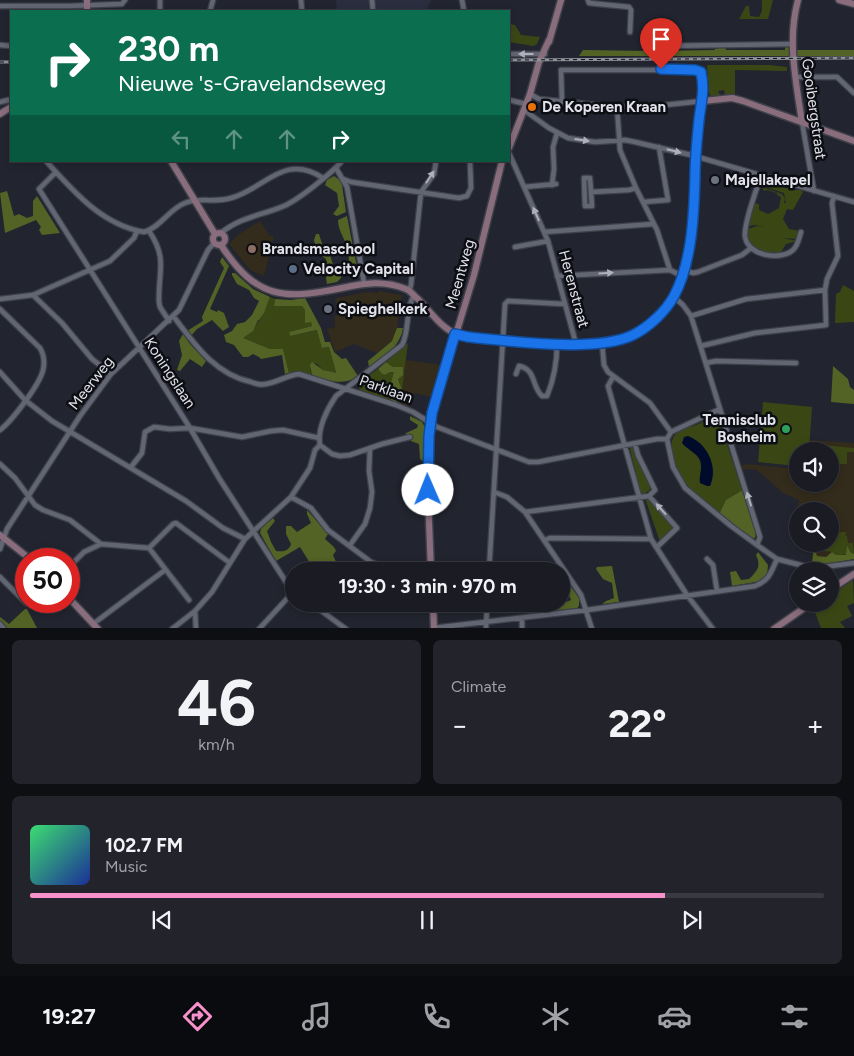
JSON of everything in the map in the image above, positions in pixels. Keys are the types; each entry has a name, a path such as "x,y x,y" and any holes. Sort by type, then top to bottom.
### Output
{"street":[{"path":"60,0 62,6"},
{"path":"0,6 122,4 125,0"},
{"path":"510,145 541,69 561,0"},
{"name":"Gooibergstraat","path":"798,0 793,23 793,64 814,191"},
{"path":"839,0 852,2"},
{"path":"588,1 629,7 631,10 630,32"},
{"path":"657,46 793,44"},
{"path":"510,54 544,54"},
{"path":"341,162 298,198 286,205 240,220 213,238 233,263 254,284 277,294 290,295 337,289 364,283 385,283 412,293 437,320 455,334 468,337 576,344 602,343 632,335 659,314 674,297 683,273 693,215 699,119 704,85 701,72 686,69 561,70 562,102"},
{"path":"795,77 837,78 854,94"},
{"path":"530,94 539,99 617,107 655,106 732,98 854,141"},
{"path":"0,102 8,100"},
{"path":"510,100 525,107 557,132 579,140 595,142 619,140 660,147 854,202"},
{"path":"617,107 620,150 664,248 670,270"},
{"path":"524,187 554,184 553,147 557,132"},
{"path":"643,202 668,200 660,147"},
{"name":"Herenstraat","path":"510,155 548,241 576,344"},
{"path":"47,162 97,212 110,220 137,231 149,230 159,225 178,206 184,203 218,201 241,195 281,171 310,171 323,178"},
{"path":"172,162 195,201 218,233 224,237 223,243 218,244"},
{"path":"410,437 350,455 340,456 332,454 320,444 319,438 328,407 336,396 402,346 406,339 421,192 434,174 436,162"},
{"path":"343,179 351,182 459,198 468,196 471,188 470,162"},
{"name":"Meentweg","path":"431,562 427,471 430,423 439,386 474,275 502,162"},
{"path":"336,168 347,187 364,283"},
{"name":"Koningslaan","path":"56,172 39,189 285,580"},
{"path":"760,176 746,227 745,236 747,243 751,248 765,255 787,253 794,250 801,232"},
{"path":"584,178 590,178 591,192 592,206 585,206 584,178"},
{"path":"591,192 636,188"},
{"path":"701,346 755,333 826,325 825,290 827,279 838,256 832,203 834,196"},
{"path":"544,232 653,224"},
{"path":"149,230 160,252 159,302 169,321"},
{"path":"0,292 1,299 34,295 110,261 134,238 137,231"},
{"name":"Herenstraat","path":"515,247 548,241"},
{"name":"Meerweg","path":"0,549 2,537 80,416 111,374 138,347 174,317 183,303 208,250 218,244"},
{"path":"558,276 670,270 693,273 742,255 751,248"},
{"path":"691,316 746,299 825,290"},
{"path":"34,295 62,323 92,359 111,374"},
{"path":"674,297 691,316 760,537 757,545"},
{"path":"490,562 505,304 508,301 564,304"},
{"path":"0,309 34,342 43,355 44,363 42,373 16,415 0,430"},
{"name":"Parklaan","path":"174,317 200,352 221,370 242,380 266,384 292,374 299,374 396,405 437,427 529,462 667,439"},
{"path":"602,343 604,365 613,377 650,403 671,432"},
{"path":"516,374 519,366 525,368 530,372 539,393 542,396 547,396 552,384 557,361 558,344"},
{"path":"706,363 716,360 796,362"},
{"path":"0,372 25,400 47,417 186,500 223,528 244,539"},
{"path":"613,377 608,386 651,539 687,595 713,628"},
{"path":"720,409 671,432 667,439 673,466 685,488 731,526 777,559 804,566 823,567 854,562"},
{"path":"131,467 142,453 143,437 148,429 154,427 170,429 190,428 242,437 282,430 319,438"},
{"path":"172,628 212,592 244,539 291,497 310,468 320,444"},
{"path":"525,512 649,496 655,490 638,455 635,444"},
{"path":"350,544 365,524 370,508 372,492 369,471 370,448"},
{"path":"0,464 15,478 35,505 70,520 101,544"},
{"path":"494,492 507,497 525,512 581,595 592,628"},
{"path":"649,496 676,528 657,547"},
{"path":"291,497 310,508 328,530 350,544 371,562"},
{"path":"80,556 101,544 149,548 176,523 230,563"},
{"path":"2,537 16,548"},
{"path":"545,540 550,538 651,539"},
{"path":"149,548 189,600"},
{"path":"708,559 713,565 718,591"},
{"path":"433,612 433,628 522,619 755,586 768,578 777,559"},
{"path":"80,610 95,626 165,570"},
{"path":"839,584 854,574"},
{"path":"0,577 15,592"},
{"path":"259,628 285,600"},
{"path":"194,610 196,628"},
{"path":"323,612 346,628"},
{"path":"486,628 487,612"},
{"path":"774,628 798,612"},
{"path":"522,619 522,628"},
{"path":"0,624 4,628"}],"shaded area":[{"path":"336,0 431,0 426,10 337,10"},
{"name":"Brandsmaschool","path":"260,221 270,236 274,236 264,276 250,270 229,244 239,234"},
{"path":"379,291 402,295 396,335 392,341 377,353 354,344 335,352 327,329 335,327 334,317 338,315 335,300 368,292 378,293"},
{"path":"406,360 442,365 432,397 414,393 408,407 399,404"},
{"path":"810,440 854,443 854,559 839,562 816,562 815,552 839,552 839,502 798,502 799,500 783,493 757,470 742,469 741,466 747,464 789,468 789,492 839,492 839,442 810,442"}],"green space":[{"path":"762,0 773,0 768,19 739,19 746,6 749,6 750,16 759,17 762,11"},
{"path":"510,24 515,25 521,35 540,37 537,44 533,46 510,42"},
{"path":"785,46 789,46 789,56 579,56 583,50 648,51 648,48 660,47 661,51 715,50 725,47 726,50 785,50"},
{"path":"795,50 854,50 854,56 795,56"},
{"path":"707,65 770,65 787,67 787,71 735,70 735,95 725,95 724,90 718,91 720,95 711,96 709,93"},
{"path":"334,176 341,181 346,212 337,216 333,214 339,206 337,193 325,185 327,180"},
{"path":"764,182 803,192 793,210 787,209 783,219 789,229 800,231 797,239 783,238 797,241 786,244 781,252 758,252 748,236 748,229 757,226 764,227 755,225 748,226 754,203 759,204 759,210 768,214 779,208 781,197 777,193 764,191 762,187 782,194 785,199 784,203 786,203 784,193 762,186"},
{"path":"7,191 14,216 19,214 27,218 33,216 33,201 37,196 60,233 42,235 39,230 41,227 36,220 5,233 0,193"},
{"path":"347,216 357,267 350,265 347,246 339,226 338,220"},
{"path":"316,234 319,234 324,250 329,252 334,268 340,270 341,278 337,282 327,284 326,278 329,273 326,259 317,252 314,240"},
{"path":"222,257 229,266 210,309 224,313 229,327 223,331 212,320 197,329 191,336 187,331 203,321 202,317 224,268 220,262"},
{"path":"232,273 235,273 253,289 270,297 264,313 253,331 243,338 270,349 283,349 289,373 285,374 282,355 261,359 253,354 243,357 234,345 226,342 224,335 232,331 237,324 245,322 252,315 259,301 254,298 249,290 237,284"},
{"path":"843,285 854,291 854,322 835,323 836,294 840,292"},
{"path":"270,297 275,299 274,306 302,306 305,310 305,323 311,321 312,326 289,332 290,336 318,330 324,348 329,347 336,374 323,370 316,363 310,369 312,375 298,371 289,373 283,349 270,349 242,338 255,326 263,314"},
{"path":"305,298 321,328 325,342 330,342 334,352 342,359 346,358 358,376 341,382 312,375 310,365 312,362 323,370 336,373 329,347 322,348 317,330 290,336 289,332 312,326 311,322 305,323 305,310 302,306 274,306 275,299 291,300"},
{"path":"397,328 403,328 395,346 369,367 368,361 392,341"},
{"path":"183,334 206,361 202,367 190,359 180,371 177,370 182,355 179,341"},
{"path":"408,343 402,390 398,379 400,367 393,367 386,362"},
{"path":"386,362 393,367 403,367 403,375 398,379 402,390 399,404 391,401 389,391 392,388 391,382 394,372 385,375 378,369"},
{"path":"833,366 848,379 850,387 854,390 854,404 831,402"},
{"path":"378,369 385,375 394,372 391,382 392,388 389,391 391,401 360,390 358,386 360,382"},
{"name":"Tennisclub Bosheim","path":"763,402 812,407 810,442 789,442 789,465 758,462"},
{"path":"410,416 422,422 426,429 425,463 420,459 419,444 411,441 411,436 404,438 406,433 417,428 418,425 410,420"},
{"path":"713,416 718,417 742,490 728,500 719,514 688,486 679,471 672,453 673,438 678,432"},
{"path":"631,447 634,447 652,488 644,494 641,494"},
{"path":"839,447 854,448 854,452 847,452 847,464 839,464"},
{"path":"742,490 756,533 755,538 749,538 719,514 726,500"},
{"path":"649,497 675,526 660,542 645,498"},
{"path":"307,510 328,534 325,539 336,551 333,555 336,562 309,562 300,547 276,561 260,533 262,526 273,518 275,521 267,531 271,542 276,551 285,550 291,544 286,534 286,526 291,526 297,532 311,523"},
{"path":"839,532 847,532 845,535 847,536 848,543 853,543 854,554 836,555 832,552 839,552"},
{"path":"847,546 851,553 854,554 854,559 837,562 812,562 813,552 816,552 817,556 826,557 832,552 836,555 846,555"},
{"path":"758,552 768,565 767,575 761,581 732,586 730,572 736,571 741,580 749,579 755,573 758,568 756,555"},
{"path":"612,566 619,602 602,604 614,598 612,583 603,579 596,569 597,567"},
{"path":"853,580 854,603 847,606 852,616 840,622 845,628 821,628 815,612 839,612 839,590"},
{"path":"570,588 579,598 579,606 576,609 570,610"},
{"path":"21,613 29,613 37,628 7,628 0,621 0,617 9,624"}],"water":[{"path":"688,436 701,444 710,457 713,471 710,486 700,483 701,463 694,453 682,443 684,437"}],"railway":[{"path":"510,60 854,58"},
{"path":"0,62 10,62"}],"place":[{"name":"De Koperen Kraan","path":"532,107"},
{"name":"Majellakapel","path":"715,180"},
{"name":"Brandsmaschool","path":"252,249"},
{"name":"Velocity Capital","path":"293,269"},
{"name":"Spieghelkerk","path":"328,309"},
{"name":"Tennisclub Bosheim","path":"786,429"}],"route":[{"path":"428,490 427,471 432,413 455,334 468,337 558,344 614,341 632,335 648,326 674,297 684,270 690,241 699,119 704,85 701,72 695,70 661,69"}]}
